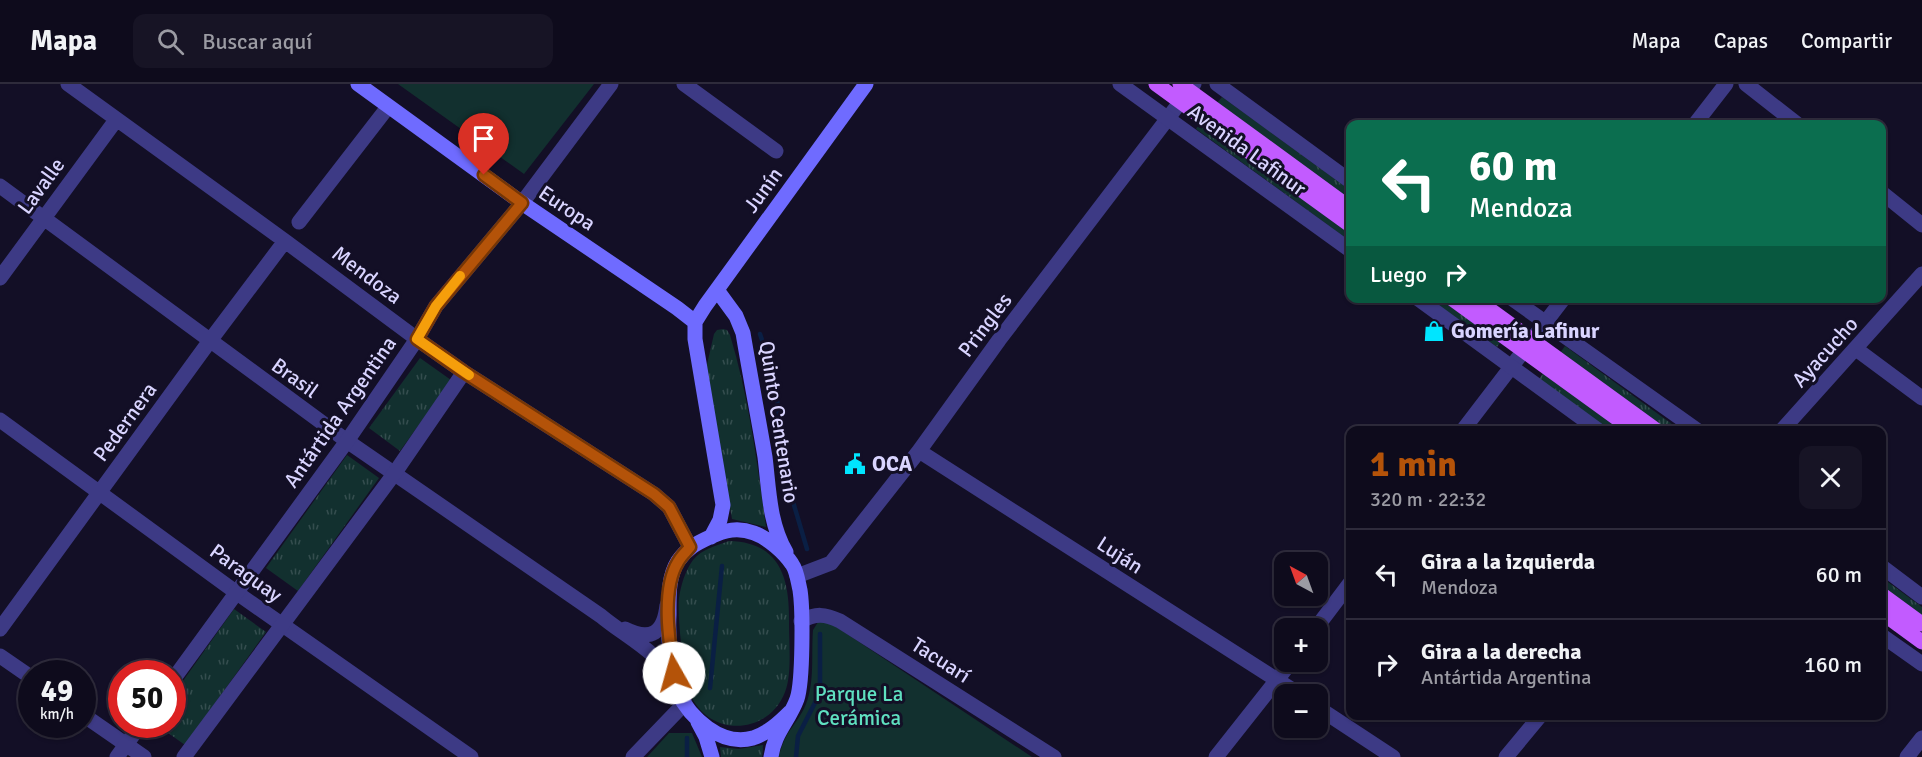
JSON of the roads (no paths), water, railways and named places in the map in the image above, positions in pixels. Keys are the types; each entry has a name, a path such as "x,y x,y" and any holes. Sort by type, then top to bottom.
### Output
{"main road":[{"name":"Junín","path":"695,322 866,84"},
{"name":"Avenida Lafinur","path":"1156,84 1186,90 1346,205"},
{"name":"Europa","path":"364,86 522,203 695,322"},
{"name":"Avenida Lafinur","path":"1186,90 1346,222"},
{"name":"Quinto Centenario","path":"717,290 736,316 743,333 774,523 779,540 795,570"},
{"path":"1459,303 1650,426"},
{"path":"1480,303 1528,346 1628,426"},
{"path":"695,322 695,339 723,505 720,520 711,537"},
{"path":"771,757 777,734 790,712 797,699 800,683 801,593 795,570 775,546 755,533 727,529 690,547 677,563 669,585 669,626 681,697 696,717 711,731 724,737 738,739 752,738 772,729 790,712"},
{"path":"1886,598 1922,624"},
{"path":"1886,616 1922,642"},
{"path":"696,717 706,737 712,757"}],"street":[{"name":"Mendoza","path":"68,84 464,372 654,494 669,507 690,547"},
{"name":"Antártida Argentina","path":"186,662 346,441 417,339 436,306 522,203 611,84"},
{"path":"684,84 776,151"},
{"name":"Avenida Lafinur","path":"1120,84 1346,247"},
{"name":"Avenida Lafinur","path":"1217,84 1346,178"},
{"path":"1698,120 1726,84"},
{"path":"1746,84 1792,120"},
{"name":"Pringles","path":"795,570 831,563 919,451 999,340 1168,118 1186,90"},
{"path":"299,222 388,106"},
{"name":"Lavalle","path":"0,278 116,120"},
{"name":"Brasil","path":"0,186 346,441 601,616 621,633 658,658 669,672 681,697"},
{"path":"1886,196 1922,225"},
{"name":"Pedernera","path":"0,629 285,241"},
{"name":"Ayacucho","path":"1786,426 1922,274"},
{"path":"1424,303 1592,426"},
{"path":"1518,303 1691,426"},
{"path":"1466,426 1560,303"},
{"path":"1856,349 1922,398"},
{"path":"184,757 394,474 464,372"},
{"name":"Paraguay","path":"0,420 237,593 471,757"},
{"name":"Luján","path":"919,451 1283,684"},
{"path":"1886,571 1922,597"},
{"name":"Brasil","path":"601,616 636,634 646,636 653,634 664,620 669,585"},
{"path":"1324,618 1346,588"},
{"name":"Tacuarí","path":"801,621 813,615 827,615 840,621 1054,757"},
{"path":"1886,639 1922,664"},
{"path":"0,656 18,668"},
{"path":"1216,757 1283,672"},
{"path":"633,757 681,697"},
{"path":"1328,714 1393,757"},
{"path":"1506,757 1537,720"},
{"path":"96,727 121,751 144,757"},
{"path":"121,751 131,738"},
{"path":"1907,757 1922,738"}],"waterway":[{"path":"760,334 773,373 791,495 807,549"},
{"path":"710,688 722,566"},
{"path":"796,757 798,736 820,693 820,634"},
{"path":"687,738 687,757"}],"place":[{"name":"Gomería Lafinur","path":"1434,331"},
{"name":"OCA","path":"855,464"}],"park label":[{"name":"Parque La Cerámica","path":"859,706"}]}
